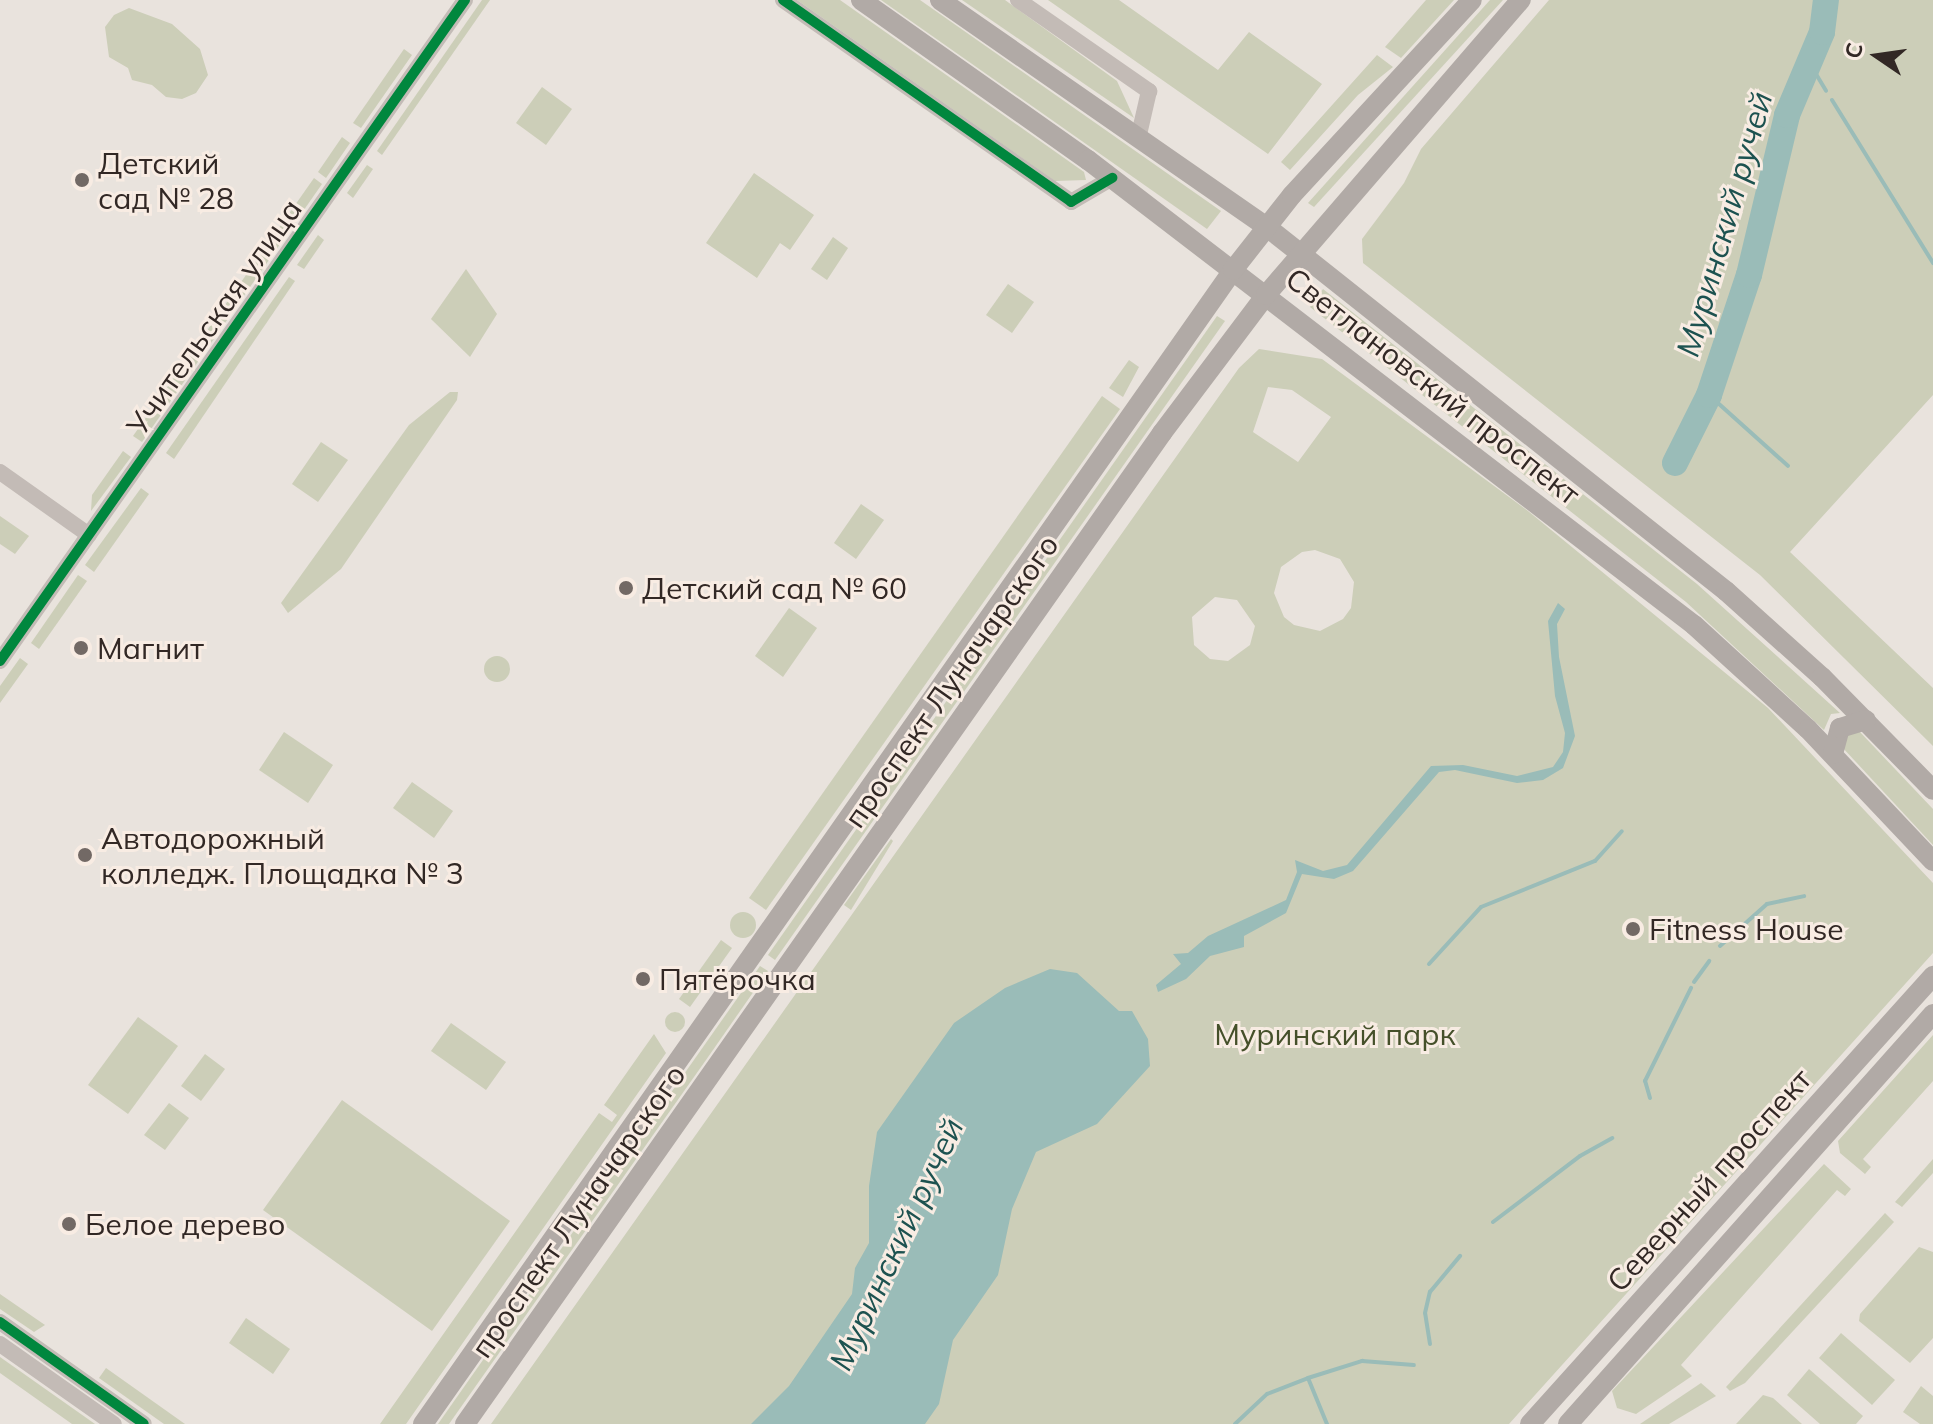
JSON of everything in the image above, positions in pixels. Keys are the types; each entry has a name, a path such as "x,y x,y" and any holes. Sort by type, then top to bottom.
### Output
{"main road":[{"name":"Светлановский проспект","path":"861,0 1112,178 1694,625 1833,754 1933,861"},
{"name":"Светлановский проспект","path":"940,0 1267,227 1726,591 1866,720 1933,790"},
{"name":"проспект Луначарского","path":"423,1424 1233,270 1267,227 1472,0"},
{"name":"проспект Луначарского","path":"465,1424 1162,433 1266,295 1521,0"},
{"path":"1833,754 1840,728 1866,720"},
{"name":"Северный проспект","path":"1530,1424 1933,976"},
{"name":"Северный проспект","path":"1568,1424 1933,1014"}],"street":[{"name":"Учительская улица","path":"0,661 465,0"},
{"path":"783,0 1071,202 1112,178"},
{"path":"1018,0 1149,91 1138,139"},
{"path":"0,472 89,535"},
{"path":"0,1322 144,1424"},
{"path":"0,1344 114,1424"}],"green space":[{"path":"482,0 490,0 382,155 377,151"},
{"path":"797,0 840,0 1084,172 1086,180 1055,181"},
{"path":"881,0 920,0 1221,211 1207,229"},
{"path":"962,0 1005,0 1117,81 1134,118"},
{"path":"1048,0 1119,0 1218,70 1249,32 1322,84 1268,154"},
{"path":"1426,0 1454,0 1401,58 1385,47"},
{"path":"1490,0 1503,0 1314,207 1308,203"},
{"path":"1549,0 1933,0 1933,395 1790,552 1933,688 1933,746 1760,575 1363,263 1362,239 1404,183 1421,149"},
{"path":"129,8 172,24 200,49 208,75 196,93 182,99 166,97 152,85 132,80 128,68 109,57 105,27 114,15"},
{"path":"404,49 412,55 361,128 353,123"},
{"path":"1377,55 1393,67 1358,95 1290,170 1281,162"},
{"path":"542,87 572,109 546,145 516,123"},
{"path":"342,137 350,143 326,178 318,172"},
{"path":"367,165 373,169 353,198 347,193"},
{"path":"754,173 814,215 790,250 780,243 757,278 706,243"},
{"path":"314,178 322,184 142,442 133,436"},
{"path":"318,235 324,240 304,269 297,265"},
{"path":"833,237 848,248 827,280 811,269"},
{"path":"466,269 497,314 470,357 431,319"},
{"path":"289,277 295,281 174,459 166,453"},
{"path":"1008,284 1034,302 1012,333 986,315"},
{"path":"1323,289 1697,584 1840,713 1831,714 1824,730 1686,602 1310,307"},
{"path":"1217,316 1225,321 775,960 768,955"},
{"name":"Муринский парк","path":"1259,349 1322,359 1528,511 1768,708 1933,883 1933,953 1509,1424 491,1424 1239,368","holes":["1268,387 1292,390 1331,417 1298,462 1253,432","1315,550 1340,559 1354,582 1351,608 1343,619 1320,631 1294,625 1284,617 1274,593 1281,567 1302,552","1215,597 1237,600 1255,626 1250,645 1228,661 1210,659 1194,645 1192,617"]},
{"path":"1129,360 1139,367 1123,397 1109,388"},
{"path":"450,392 458,392 457,400 341,569 288,613 281,603 409,425"},
{"path":"1102,396 1120,409 766,910 749,898"},
{"path":"321,442 348,460 318,502 292,484"},
{"path":"123,451 131,457 91,511 92,495"},
{"path":"141,488 149,494 94,572 85,565"},
{"path":"861,504 884,520 856,559 834,543"},
{"path":"0,516 29,536 15,554 0,544"},
{"path":"78,575 87,581 39,649 31,643"},
{"path":"789,608 817,628 783,677 755,656"},
{"path":"497,656 506,660 510,669 506,678 497,682 488,678 484,669 488,660"},
{"path":"20,658 28,664 0,703 0,686"},
{"path":"1850,731 1859,731 1933,809 1933,845 1842,747"},
{"path":"284,732 333,765 308,803 259,770"},
{"path":"412,782 453,811 434,838 393,808"},
{"path":"891,839 893,841 851,910 844,905"},
{"path":"743,912 752,916 756,925 752,934 743,938 734,934 730,925 734,916"},
{"path":"721,940 732,948 690,1007 679,999"},
{"path":"760,966 768,971 706,1060 449,1424 438,1424"},
{"path":"675,1012 682,1015 685,1022 682,1029 675,1032 668,1029 665,1022 668,1015"},
{"path":"138,1017 178,1046 128,1114 88,1085"},
{"path":"451,1023 506,1062 486,1090 431,1051"},
{"path":"654,1034 666,1053 406,1424 380,1424 599,1113 612,1122 617,1115 604,1105"},
{"path":"1933,1035 1933,1081 1863,1159 1871,1167 1865,1174 1840,1153 1838,1141"},
{"path":"205,1054 225,1069 201,1101 181,1086"},
{"path":"342,1100 510,1221 432,1331 263,1210"},
{"path":"169,1103 189,1118 165,1150 144,1135"},
{"path":"1933,1159 1933,1173 1902,1207 1895,1202"},
{"path":"1824,1164 1851,1189 1845,1196 1837,1190 1681,1365 1692,1376 1636,1414 1617,1408 1612,1391"},
{"path":"1885,1213 1894,1222 1745,1383 1730,1391 1726,1387"},
{"path":"1919,1247 1933,1252 1933,1338 1910,1363 1859,1321 1860,1314"},
{"path":"0,1294 45,1325 34,1332 0,1309"},
{"path":"246,1318 290,1349 273,1374 229,1343"},
{"path":"1841,1333 1895,1380 1872,1405 1819,1358"},
{"path":"0,1357 95,1424 72,1424 0,1373"},
{"path":"106,1368 185,1424 164,1424 99,1378"},
{"path":"1809,1369 1863,1416 1856,1424 1820,1424 1787,1395"},
{"path":"1701,1383 1716,1396 1669,1424 1640,1424"},
{"path":"1921,1386 1933,1396 1933,1424 1920,1424 1903,1412"},
{"path":"1763,1395 1773,1398 1802,1424 1736,1424"}],"water":[{"path":"1558,603 1565,609 1557,624 1559,657 1575,736 1563,768 1543,780 1517,783 1455,770 1439,772 1353,871 1334,879 1302,874 1286,913 1244,936 1244,947 1210,956 1186,979 1158,992 1156,985 1181,964 1173,954 1188,953 1208,936 1286,900 1297,872 1295,860 1323,871 1347,865 1431,766 1463,765 1517,776 1553,767 1563,752 1565,733 1555,696 1548,621"},
{"path":"1050,969 1077,973 1119,1011 1132,1011 1148,1039 1150,1066 1097,1124 1036,1152 1012,1209 998,1275 953,1340 939,1404 925,1424 751,1424 789,1386 852,1294 855,1268 869,1243 869,1186 877,1132 954,1023 1005,988"}],"waterway":[{"name":"Муринский ручей","path":"1675,463 1709,395 1749,275 1787,115 1822,32 1826,0"},
{"path":"1807,59 1826,91"},
{"path":"1832,100 1933,263"},
{"path":"1709,395 1788,466"},
{"path":"1429,964 1481,907 1595,861 1622,831"},
{"path":"1720,946 1767,904 1804,896"},
{"path":"1694,982 1709,961"},
{"path":"1650,1098 1645,1081 1691,988"},
{"path":"1493,1222 1580,1156 1612,1138"},
{"path":"1430,1344 1425,1313 1430,1292 1460,1256"},
{"path":"1235,1424 1267,1394 1308,1378 1362,1361 1414,1365"},
{"path":"1308,1378 1327,1424"}],"cycle path":[{"path":"0,661 465,0"},
{"path":"783,0 1071,202 1112,178"},
{"path":"0,1322 144,1424"}],"place":[{"name":"Детский сад № 28","path":"82,180"},
{"name":"Детский сад № 60","path":"626,588"},
{"name":"Магнит","path":"81,648"},
{"name":"Автодорожный колледж. Площадка № 3","path":"85,855"},
{"name":"Fitness House","path":"1633,929"},
{"name":"Пятёрочка","path":"643,979"},
{"name":"Белое дерево","path":"69,1224"}]}
